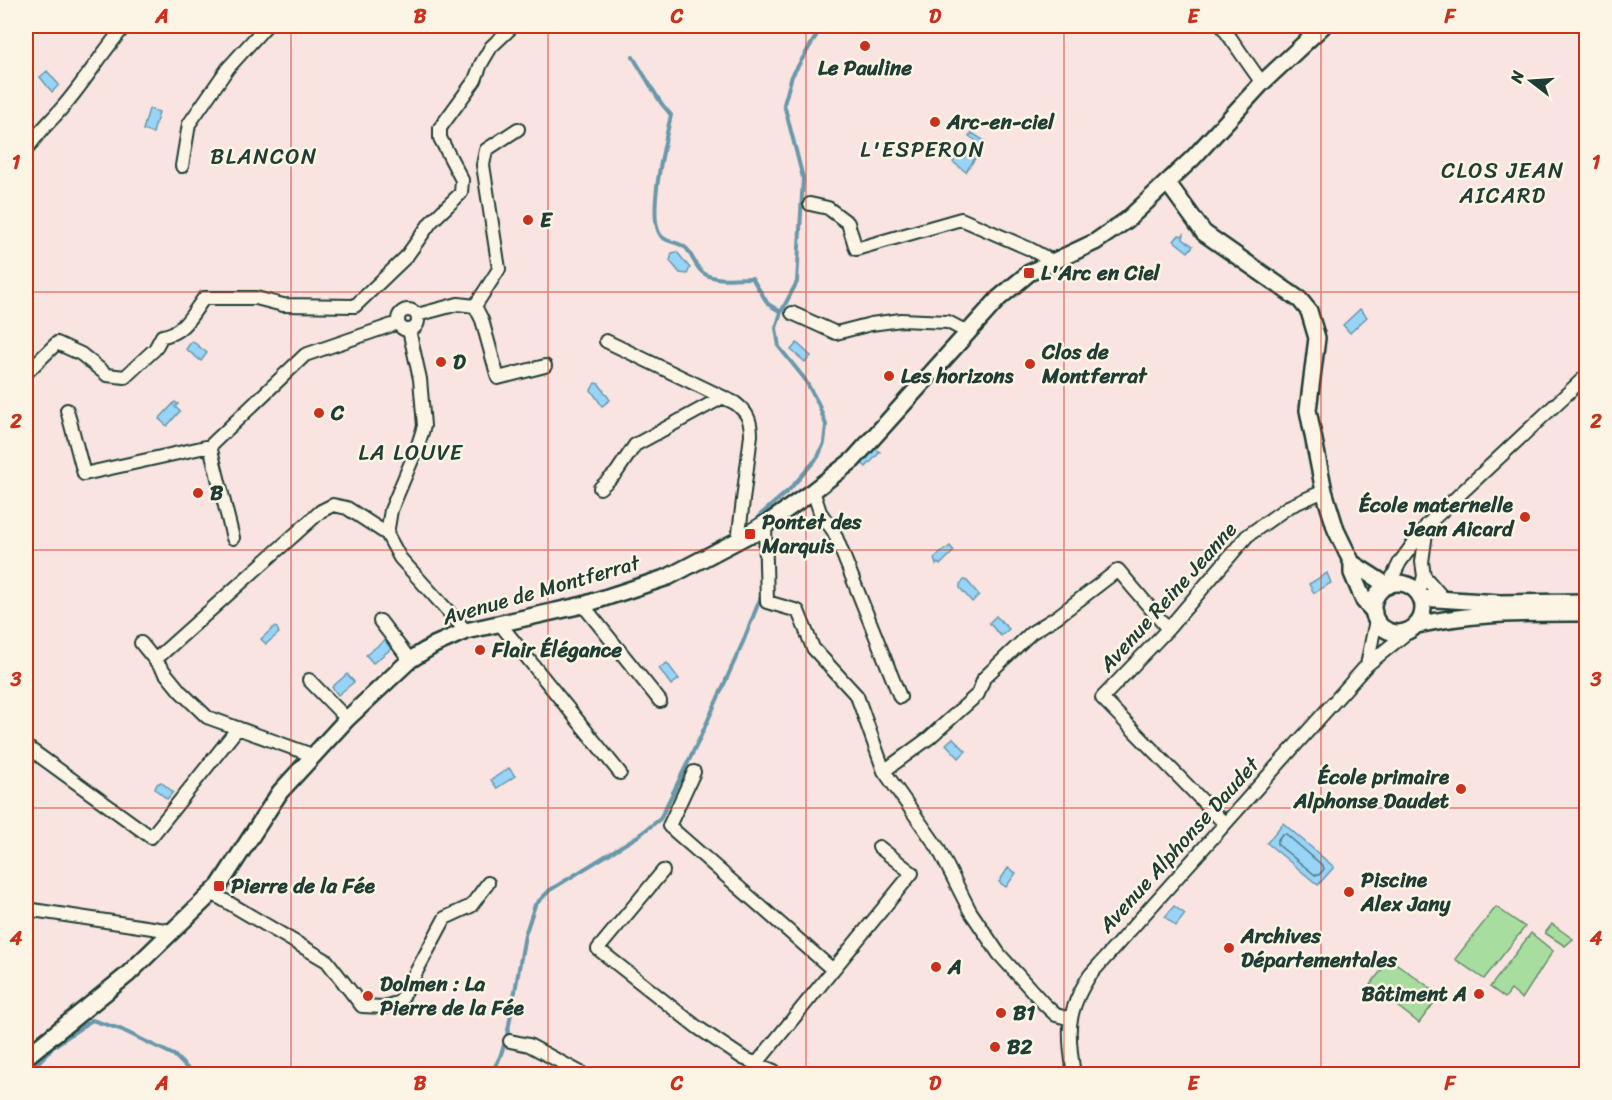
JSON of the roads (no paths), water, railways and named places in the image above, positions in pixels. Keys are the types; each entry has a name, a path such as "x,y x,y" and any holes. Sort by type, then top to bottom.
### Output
{"street":[{"path":"26,151 125,26"},
{"path":"182,166 189,124 228,68 266,26"},
{"path":"26,373 57,343 81,354 107,375 125,377 155,349 162,336 173,334 185,324 204,298 256,298 283,305 355,306 406,256 431,222 461,193 462,180 440,138 440,128 475,80 491,47 513,26"},
{"path":"1222,26 1263,83"},
{"name":"Avenue de Montferrat","path":"26,1057 127,975 212,893 231,869 280,792 347,718 410,660 434,645 466,631 583,605 668,577 755,531 813,492 853,459 999,298 1023,278 1052,261 1095,242 1127,220 1323,26"},
{"path":"475,306 499,269 483,165 486,150 518,129"},
{"path":"1167,182 1204,233 1300,300 1309,311 1317,338 1308,410 1324,491 1336,530 1352,563 1352,573 1364,601 1382,627 1390,632 1400,633 1442,619 1492,613 1587,613"},
{"path":"810,204 828,208 848,223 856,249 961,219 1052,261"},
{"path":"417,315 458,304 475,306"},
{"path":"475,306 482,320 498,378 545,366"},
{"path":"410,310 417,315 417,324 409,330 403,329 398,323 399,315 403,311 410,310"},
{"path":"792,313 836,333 871,324 901,320 948,322 967,332"},
{"path":"67,410 84,474 210,446 305,355 398,323"},
{"path":"387,534 391,510 424,426 420,379 409,330"},
{"path":"606,341 723,397 743,409 749,417 755,531 766,602 798,611 813,648 857,696 885,771 938,848 970,911 999,954 1056,1015 1071,1019"},
{"path":"1367,665 1377,597 1388,586 1400,562 1427,525 1587,376"},
{"path":"600,488 616,473 634,445 723,397"},
{"path":"210,446 233,538"},
{"name":"Avenue Reine Jeanne","path":"1224,823 1101,698 1168,629 1247,536 1288,507 1324,491"},
{"path":"813,492 820,512 834,532 900,698"},
{"path":"156,659 321,511 333,505 347,508 387,534 400,558 466,631"},
{"path":"1413,628 1421,617 1423,608 1420,596 1424,576 1422,562 1427,525"},
{"path":"1352,563 1388,586 1405,584 1420,596 1500,603 1587,602"},
{"path":"885,771 929,738 978,694 984,678 1031,633 1058,616 1118,570 1168,629"},
{"path":"1424,576 1443,598"},
{"path":"583,605 660,701"},
{"path":"380,621 410,660"},
{"path":"500,624 620,773"},
{"name":"Avenue Alphonse Daudet","path":"1074,1074 1070,1034 1073,1005 1089,975 1367,665 1413,628"},
{"path":"141,643 180,691 207,717 312,755"},
{"path":"309,680 347,718"},
{"path":"26,750 30,748 151,837 238,728"},
{"path":"694,772 669,826 833,970"},
{"path":"757,1063 912,873 879,847"},
{"path":"663,871 598,949 697,1028 743,1058 775,1073"},
{"path":"212,893 327,961 362,1006 384,1007 400,1002 445,918 471,906 488,883"},
{"path":"26,909 172,931"},
{"path":"510,1041 530,1045 583,1074"}],"water":[{"path":"47,71 59,85 52,92 40,77"},
{"path":"149,109 159,112 153,133 143,130"},
{"path":"972,133 986,142 966,172 953,162 959,153 965,157 978,142 969,136"},
{"path":"1184,234 1183,239 1193,246 1188,252 1174,241 1179,235"},
{"path":"677,252 690,268 687,274 680,273 670,261 672,253"},
{"path":"1360,309 1367,317 1350,333 1343,325"},
{"path":"192,341 207,353 201,361 186,349"},
{"path":"797,343 811,356 805,362 791,350"},
{"path":"595,383 599,384 610,400 602,406 591,390"},
{"path":"175,402 178,404 175,407 180,411 167,426 159,419"},
{"path":"872,446 880,452 866,467 859,461"},
{"path":"950,546 954,551 940,565 938,563 936,565 934,558"},
{"path":"1327,573 1331,583 1314,593 1309,584"},
{"path":"964,580 979,595 972,602 960,588"},
{"path":"996,616 1009,629 1001,636 989,623"},
{"path":"274,627 279,633 266,644 261,639"},
{"path":"385,640 391,649 373,663 366,655"},
{"path":"667,663 679,679 671,685 659,668"},
{"path":"347,674 354,682 338,695 332,687"},
{"path":"953,738 966,751 959,758 946,744"},
{"path":"509,768 515,776 497,788 491,780"},
{"path":"161,782 173,792 167,799 155,789"},
{"path":"1283,823 1334,867 1318,885 1267,843"},
{"path":"1008,868 1016,873 1006,887 999,882"},
{"path":"1174,906 1185,914 1176,926 1165,917"}],"waterway":[{"path":"759,521 759,516 790,489 818,457 824,443 826,425 818,403 804,378 779,347 776,328 781,312 797,282 803,178 784,104 792,76 822,26"},
{"path":"633,57 671,115 661,159 656,197 657,228 662,237 687,249 700,270 707,275 726,279 752,278 768,304 781,312"},
{"path":"491,1074 507,1036 525,935 535,905 550,890 638,836 660,819 699,740 762,594"},
{"path":"27,1074 54,1046 92,1020 120,1029 174,1055 193,1074"}],"place":[{"name":"Le Pauline","path":"865,46"},
{"name":"Arc-en-ciel","path":"935,122"},
{"name":"E","path":"528,220"},
{"name":"L'Arc en Ciel","path":"1029,273"},
{"name":"D","path":"441,362"},
{"name":"Clos de Montferrat","path":"1030,364"},
{"name":"Les horizons","path":"889,376"},
{"name":"C","path":"319,413"},
{"name":"B","path":"198,493"},
{"name":"École maternelle Jean Aicard","path":"1525,517"},
{"name":"Pontet des Marquis","path":"750,534"},
{"name":"Flair Élégance","path":"480,650"},
{"name":"École primaire Alphonse Daudet","path":"1461,789"},
{"name":"Pierre de la Fée","path":"219,886"},
{"name":"Piscine Alex Jany","path":"1349,892"},
{"name":"Archives Départementales","path":"1229,948"},
{"name":"A","path":"936,967"},
{"name":"Bâtiment A","path":"1479,994"},
{"name":"Dolmen : La Pierre de la Fée","path":"368,996"},
{"name":"B1","path":"1001,1013"},
{"name":"B2","path":"995,1047"}],"district":[{"name":"L'ESPERON","path":"923,149"},
{"name":"BLANCON","path":"264,156"},
{"name":"CLOS JEAN AICARD","path":"1503,182"},
{"name":"LA LOUVE","path":"411,452"}]}
